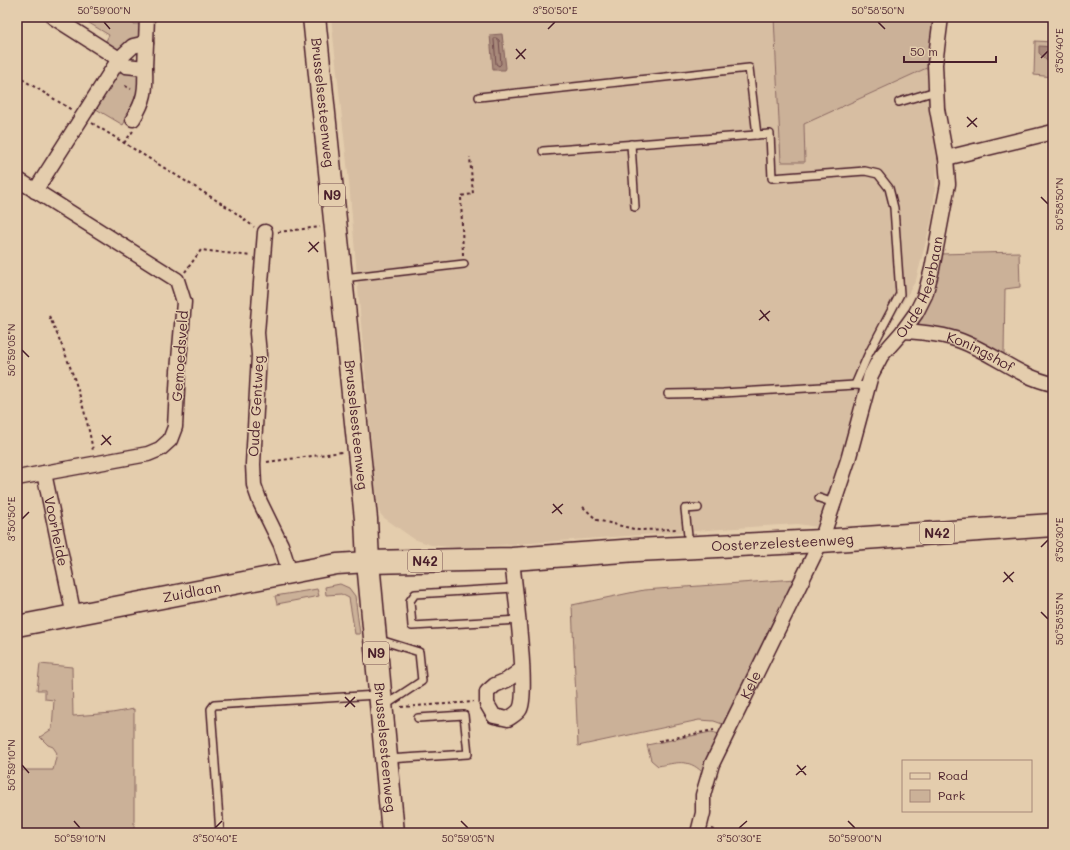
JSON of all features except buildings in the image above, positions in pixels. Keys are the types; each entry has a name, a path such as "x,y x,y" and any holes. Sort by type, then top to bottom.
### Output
{"main road":[{"name":"Brusselsesteenweg","path":"314,17 366,519 368,562 393,833"},
{"name":"Oosterzelesteenweg","path":"368,562 512,559 688,538 821,541 1053,525"},
{"name":"Zuidlaan","path":"17,626 337,564 368,562"}],"street":[{"path":"53,17 119,59 126,66 145,68"},
{"path":"133,119 142,105 145,94 147,17"},
{"name":"Oude Heerbaan","path":"821,541 848,460 861,385 881,356 903,331 920,305 932,269 948,184 946,158 937,109 936,91 935,64 940,17"},
{"path":"35,191 119,59 133,46 146,43"},
{"path":"946,158 1053,132"},
{"path":"17,179 177,280"},
{"name":"Oude Gentweg","path":"265,232 257,333 259,355 253,464 254,485 260,502 281,545 290,573"},
{"name":"Gemoedsveld","path":"44,473 148,454 160,449 170,440 175,428 184,302 177,280"},
{"name":"Koningshof","path":"903,331 923,332 962,341 1025,374 1053,384"},
{"path":"17,478 44,473"},
{"name":"Voorheide","path":"44,473 74,616"},
{"name":"Kele","path":"698,833 703,813 702,795 706,780 727,732 821,541"},
{"path":"512,559 522,669 523,697 520,710 508,719 494,716 487,704 488,692 495,685 508,680 522,669"}],"lane":[{"path":"479,97 749,68 756,135"},
{"path":"899,102 936,91"},
{"path":"543,151 770,134 772,178 865,171 878,174 889,188 894,208 900,294 868,355 861,385 723,394 668,394"},
{"path":"631,144 635,207"},
{"path":"340,278 464,264"},
{"path":"819,498 834,503"},
{"path":"688,538 685,508 698,508"},
{"path":"514,588 415,594 410,601 412,626 518,620"},
{"path":"220,833 211,709 214,704 380,701 422,681 419,652 375,638"},
{"path":"386,759 468,754 464,715 418,718"}],"path":[{"path":"17,76 232,210 255,228 265,232 335,226"},
{"path":"464,264 461,196 473,194 470,157"},
{"path":"177,280 184,275 201,250 262,257"},
{"path":"49,316 60,340 81,397 89,427 94,464"},
{"path":"253,464 359,450"},
{"path":"583,507 597,520 638,530 688,538"},
{"path":"380,701 487,701"},
{"path":"659,741 714,730 727,732"}],"shaded area":[{"path":"331,17 774,17 781,162 805,161 804,124 931,66 938,159 932,218 916,280 872,356 854,403 845,449 821,524 817,527 798,524 764,526 460,548 431,545 414,539 383,517 379,512 375,487 349,182"}],"green space":[{"path":"79,17 133,17 133,24 141,24 139,36 118,51 105,43 109,35"},
{"path":"774,17 935,17 931,66 804,124 805,162 781,162"},
{"path":"1035,41 1053,42 1053,77 1034,75"},
{"path":"119,72 139,73 140,94 123,125 96,109"},
{"path":"1019,252 1020,287 1005,289 1004,354 959,336 913,324 940,254"},
{"path":"796,579 725,725 714,721 699,720 578,746 572,605 644,590"},
{"path":"340,584 349,588 355,596 360,634 355,634 349,598 341,594 326,595 325,587"},
{"path":"317,589 319,596 277,604 275,596"},
{"path":"40,664 72,667 73,716 112,713 134,709 134,833 17,833 17,770 53,770 57,753 53,747 48,745 40,737 52,729 54,700 45,699 45,690 37,690"},
{"path":"711,732 720,734 702,772 687,763 658,766 651,760 647,745"}],"water":[{"path":"502,34 506,68 505,70 493,70 490,35"},
{"path":"1039,46 1053,47 1053,63 1049,63 1039,53"}]}
